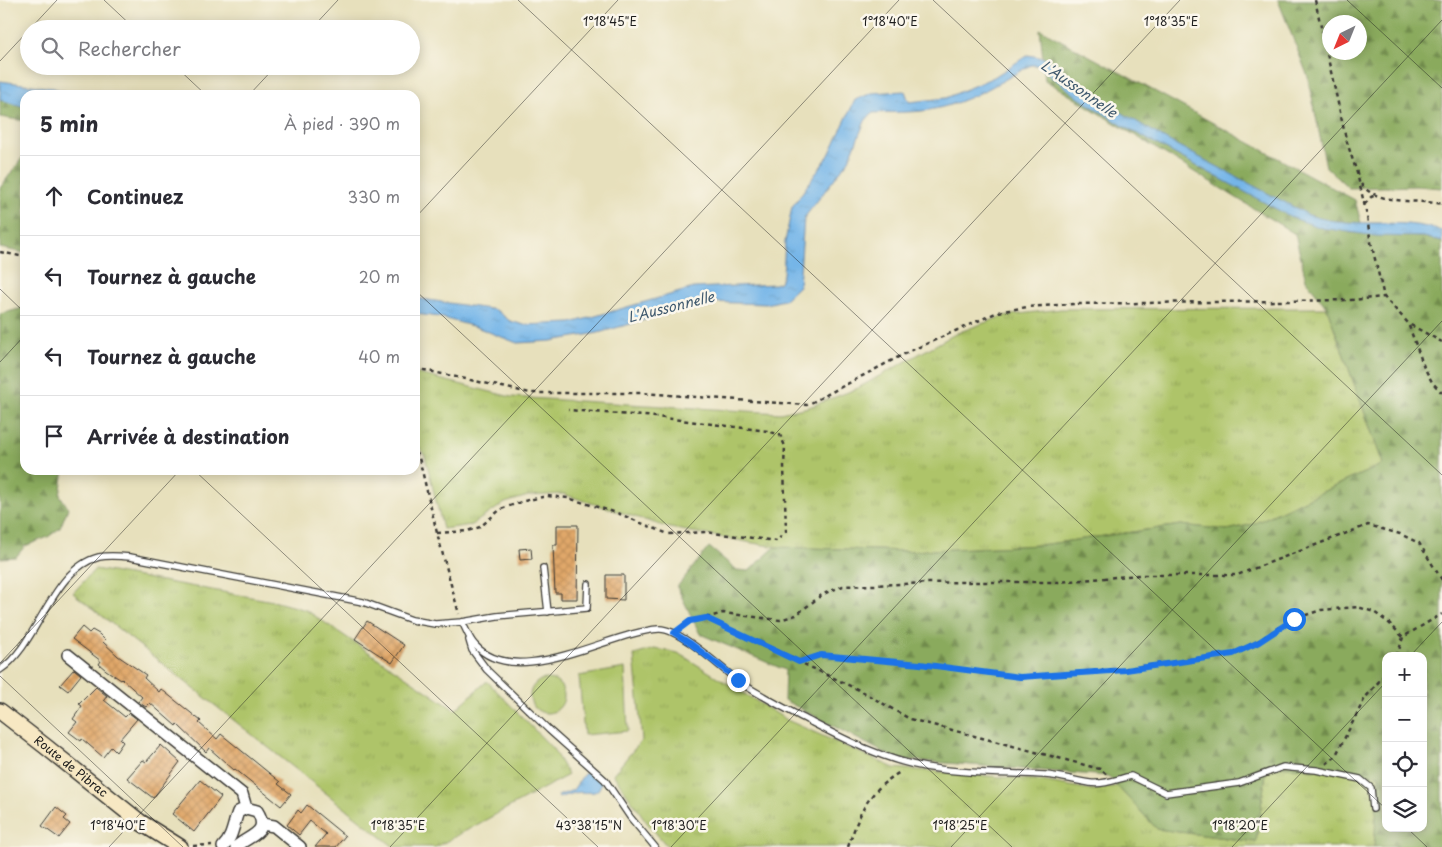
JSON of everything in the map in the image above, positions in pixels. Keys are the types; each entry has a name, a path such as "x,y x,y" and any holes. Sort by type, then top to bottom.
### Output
{"main road":[{"name":"Route de Pibrac","path":"0,712 140,822 163,847"},
{"name":"Route de Pibrac","path":"140,822 186,846"}],"street":[{"path":"68,655 242,794 246,808"},
{"path":"246,808 257,812 262,824 261,829 254,835 229,846 238,812 246,808"},
{"path":"262,824 274,826 300,847"}],"lane":[{"path":"0,670 8,665 22,649 62,584 82,566 98,557 130,557 363,602 412,620 435,624 586,608 588,584"},
{"path":"543,568 548,612"},
{"path":"462,622 474,644 486,654 499,660 514,662 547,660 647,630 662,629 674,633 690,643 738,680 764,697 848,741 889,758 914,764 957,772 1053,775 1090,783 1102,783 1131,776 1166,793 1239,783 1283,768 1316,770 1360,779 1371,788 1373,809"},
{"path":"462,622 472,650 487,670 549,730 605,780 630,817 655,847"}],"path":[{"path":"1314,0 1346,139 1368,216 1370,238 1384,297 1409,324 1442,342"},
{"path":"1359,182 1367,192 1376,195 1401,201 1442,203"},
{"path":"1365,205 1371,197 1376,195"},
{"path":"0,252 20,256"},
{"path":"420,369 530,393 642,393 807,405 908,352 998,312 1027,307 1074,304 1351,300 1384,297"},
{"path":"1409,324 1424,367 1432,382 1442,393"},
{"path":"437,533 467,531 480,527 501,509 547,496 568,498 617,513 668,534 706,532 777,541 786,531 785,446 780,435 768,431 657,417 568,410"},
{"path":"420,458 437,533 462,622"},
{"path":"674,633 690,621 723,614 780,620 796,615 823,594 843,586 960,582 1059,582 1140,575 1236,575 1368,525 1400,534 1418,543 1442,580"},
{"path":"799,662 821,655 920,664 1020,677 1126,670 1233,654 1259,642 1294,619 1321,610 1358,607 1374,612 1403,637"},
{"path":"1398,652 1403,637 1442,614"},
{"path":"706,618 859,690 910,719 1100,769 1116,780"},
{"path":"1316,770 1335,758 1365,698 1382,678"},
{"path":"848,847 867,800 886,780 914,764"},
{"path":"186,846 212,845 217,844 222,839 229,846"}],"green space":[{"path":"1278,0 1442,0 1442,188 1416,186 1349,188 1326,167 1308,77"},
{"path":"1040,29 1355,200 1364,234 1424,237 1442,242 1442,847 1374,847 1379,775 1267,765 1256,842 1157,829 1108,776 896,759 784,700 785,670 700,634 677,587 709,547 737,570 749,571 775,547 909,551 1041,545 1181,525 1228,530 1253,524 1383,464 1327,308 1306,280 1295,234 1045,80"},
{"path":"0,94 20,99 20,120 0,117"},
{"path":"20,161 20,252 0,248 0,188"},
{"path":"1327,308 1383,464 1253,524 1228,530 1181,525 1041,545 909,551 775,547 670,528 563,494 528,496 505,503 471,525 443,529 425,456 420,448 420,374 511,397 780,413 809,407 856,389 957,333 1003,316 1061,309"},
{"path":"20,309 20,475 63,475 60,495 68,508 60,528 48,537 25,546 16,557 0,558 0,314"},
{"path":"95,569 273,601 306,610 455,710 487,681 553,749 568,775 436,847 394,847 73,593"},
{"path":"655,649 678,653 787,720 894,768 1036,780 1093,790 1117,786 1157,829 1256,842 1267,765 1380,775 1374,847 668,847 648,824 613,774 642,740 634,655"},
{"path":"625,668 628,731 584,735 579,676"},
{"path":"547,679 559,684 564,696 559,708 547,713 535,708 530,696 535,684"}],"water":[{"name":"L'Aussonnelle","path":"1028,55 1044,58 1106,103 1167,140 1309,215 1342,222 1393,223 1426,227 1442,231 1442,242 1424,237 1376,236 1322,228 1293,218 1125,127 1079,98 1037,65 1031,65 982,92 957,103 915,112 872,113 865,121 849,160 804,218 799,286 784,300 766,304 708,302 598,333 551,341 517,343 476,327 439,317 420,315 420,299 496,310 510,321 524,325 571,323 694,288 775,284 780,282 783,274 785,242 792,207 829,155 855,100 872,93 905,91 909,102 946,98 994,77"},
{"path":"0,81 61,90 20,90 20,106 0,100"},
{"path":"593,771 602,779 601,785 596,791 579,792 559,798 558,796 573,790 584,774"}],"building":[{"path":"557,525 578,525 577,599 561,599 561,593 555,593 553,545 557,545"},
{"path":"531,548 532,559 520,560 519,549"},
{"path":"606,575 624,575 624,600 606,599"},
{"path":"367,621 404,645 392,663 355,639"},
{"path":"82,627 89,633 92,630 99,634 105,640 103,642 118,656 146,675 144,678 159,692 161,689 201,721 199,723 217,739 221,734 280,782 278,784 291,794 281,806 209,748 206,752 177,724 176,726 150,703 146,707 138,702 142,697 122,679 106,670 99,664 101,661 72,639"},
{"path":"74,669 81,675 68,691 60,685"},
{"path":"96,687 107,696 104,700 125,717 129,713 137,719 120,739 123,742 116,752 111,747 103,757 82,739 81,741 69,732 77,722 73,719 82,706 79,704"},
{"path":"161,745 180,762 153,798 127,778 143,760 146,762"},
{"path":"200,780 221,797 194,832 172,814"},
{"path":"307,805 345,836 336,847 315,847 326,834 310,821 299,835 287,825 298,810 301,813"},
{"path":"56,807 67,816 64,819 70,824 59,838 42,826"}],"route":[{"path":"738,680 674,633 690,621 706,618 799,662 821,655 920,664 1020,677 1126,670 1233,654 1259,642 1294,619"}]}
